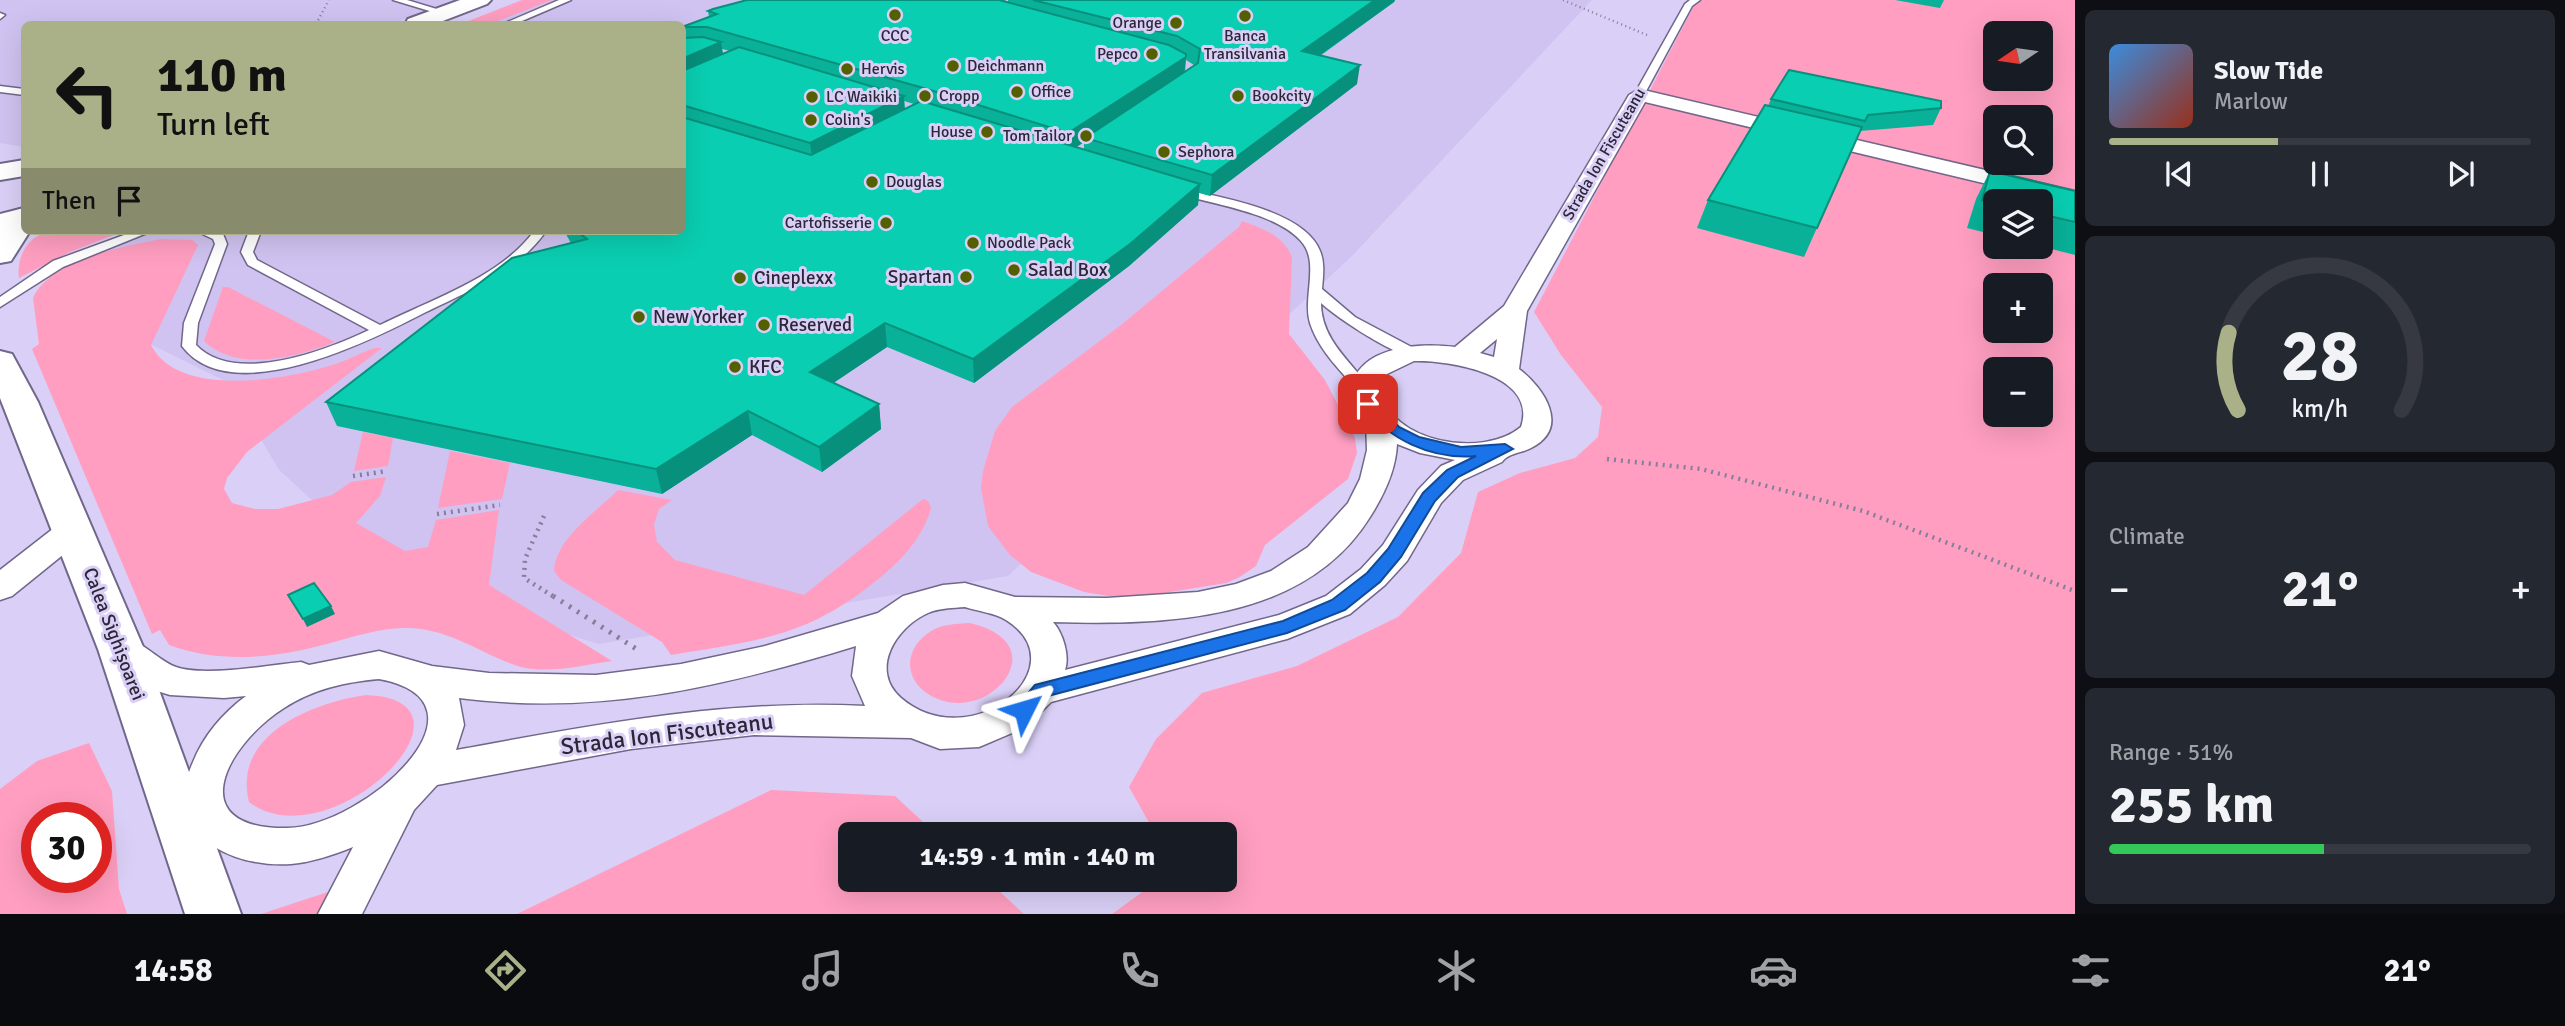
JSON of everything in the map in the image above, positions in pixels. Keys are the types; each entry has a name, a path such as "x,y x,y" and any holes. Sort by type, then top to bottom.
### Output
{"main road":[{"path":"424,21 481,0"},
{"path":"0,223 21,218"},
{"path":"0,254 21,222"},
{"name":"Calea Sighișoarei","path":"1,364 74,529 121,649 191,812 212,914"}],"street":[{"path":"1639,95 2075,198"},
{"name":"Strada Ion Fiscuteanu","path":"1460,356 1514,312 1639,95"},
{"name":"Strada Ion Fiscuteanu","path":"1505,372 1514,312"},
{"path":"1018,609 1116,611 1175,608 1221,601 1276,582 1336,542 1359,510 1378,469 1382,447 1369,377 1379,366 1394,358 1414,354 1460,356 1505,372 1528,392 1538,415 1529,435 1452,474 1429,497 1388,561 1373,577 1338,605 1287,626 1042,690"},
{"path":"1372,404 1394,431 1437,448 1484,452 1505,449"},
{"path":"0,588 74,529"},
{"path":"965,595 993,599 1018,609 1037,625 1048,645 1050,668 1042,690 1024,710 1000,724 979,730 938,732 909,724 887,709 872,689 868,666 873,643 888,623 909,607 936,598 965,595"},
{"path":"413,785 369,821 335,836 298,846 275,847 235,841 191,812 212,756 231,731 256,708 286,688 319,675 350,667 379,665 405,670 425,679 496,689 555,691 642,684 771,659 888,623"},
{"path":"121,649 170,681 224,684 319,675"},
{"path":"340,914 413,785 441,744 446,718 440,696 425,679"},
{"name":"Strada Ion Fiscuteanu","path":"413,785 641,734 751,720 845,719 909,724"}],"lane":[{"path":"397,0 446,13"},
{"path":"515,21 567,0"},
{"name":"Strada Ion Fiscuteanu","path":"1639,95 1689,4 1696,0"},
{"path":"0,89 21,92"},
{"path":"1169,188 1291,227 1306,239 1313,250 1317,265 1315,317 1322,336 1372,404"},
{"path":"0,303 58,264 135,235"},
{"path":"213,235 219,237 221,244 188,334 189,346 197,356 212,364 235,367 279,367 338,351 510,263 537,235"},
{"path":"253,235 247,252 252,262 380,330"},
{"path":"1317,292 1330,307 1414,354"}],"path":[{"path":"318,21 329,0"},
{"path":"1563,0 1648,36"},
{"path":"1607,459 1701,469 1863,511 2075,591"},
{"path":"353,476 387,471"},
{"path":"437,514 500,505"},
{"path":"544,516 525,559 524,578 639,651 643,660"}],"shaded area":[{"path":"0,0 455,0 399,21 21,21 21,146 0,143"},
{"path":"522,0 552,0 498,21 469,21"},
{"path":"528,0 1592,0 1352,256 1008,576 599,644 405,585 279,470 227,382 65,302 121,235 686,235 686,21 473,21"},
{"path":"1697,0 2075,0 2075,914 1112,914 1142,892 1237,892 1237,822 1149,822 1129,787 1156,739 1202,693 1297,666 1398,617 1461,553 1478,492 1520,473 1575,458 1598,437 1602,407 1561,355 1534,312"},
{"path":"1242,221 1278,238 1292,257 1289,334 1325,380 1355,438 1357,453 1348,479 1265,545 1256,566 1226,583 1164,593 1115,597 1084,592 1031,572 1010,555 988,526 981,488 983,471 995,431 1012,407 1121,325 1239,227"},
{"path":"40,235 114,235 70,252 19,278 21,256"},
{"path":"162,239 192,240 198,245 151,345 165,362 185,373 209,379 235,381 263,379 315,370 375,348 382,348 247,452 227,478 224,489 232,503 255,509 278,509 332,495 351,482 386,477 380,496 356,523 405,551 428,547 436,520 499,510 489,585 612,661 566,668 532,669 507,662 436,632 405,628 366,633 288,653 248,657 189,651 169,645 160,630 152,634 32,349 39,344 33,298 55,273 72,264 109,250"},
{"path":"223,287 228,287 335,342 303,353 268,359 233,357 217,351 204,341"},
{"path":"363,432 393,438 388,466 354,471"},
{"path":"450,451 510,463 502,499 438,508"},
{"path":"618,490 672,500 659,509 654,525 657,542 675,560 804,595 923,499 928,501 931,508 918,537 898,562 856,596 831,612 783,633 671,655 662,642 561,580 554,571 556,559 569,537"},
{"path":"969,623 996,633 1010,648 1012,664 1005,680 991,693 972,701 950,702 928,694 914,679 910,661 912,652 924,636 933,630"},
{"path":"366,695 401,704 414,722 407,747 387,773 356,796 320,812 283,815 249,802 247,778 253,758 264,740 301,714"},
{"path":"89,743 112,791 119,889 127,914 0,914 0,789 37,761"},
{"path":"771,790 895,796 923,822 838,822 838,892 1000,892 1024,914 517,914"},
{"path":"337,889 322,914 261,914"}],"building":[{"path":"747,0 999,0 1169,45 1186,54 1186,57 1068,133 927,89 707,27 686,27 717,14 708,11"},
{"path":"1033,0 1375,0 1302,51 1360,65 1212,175 1085,138 1198,63 1200,49 1177,36"},
{"path":"703,37 721,42 686,57 686,38"},
{"path":"739,47 904,96 810,143 686,106 686,69"},
{"path":"1789,70 1941,101 1941,108 1868,115 1865,121 1771,99"},
{"path":"921,101 1200,184 1130,244 973,359 885,323 810,372 879,404 819,447 748,411 656,469 326,402 512,258 587,239 582,235 686,235 686,118 811,155"},
{"path":"1765,105 1862,127 1817,228 1708,200"},
{"path":"1989,175 2007,175 2075,191 2075,222 2053,217 2053,189 1985,189"},
{"path":"314,583 331,606 303,619 288,595"}],"place":[{"name":"CCC","path":"895,15"},
{"name":"Banca Transilvania","path":"1245,16"},
{"name":"Orange","path":"1176,23"},
{"name":"Pepco","path":"1152,54"},
{"name":"Deichmann","path":"953,66"},
{"name":"Hervis","path":"847,69"},
{"name":"Office","path":"1017,92"},
{"name":"Cropp","path":"925,96"},
{"name":"Bookcity","path":"1238,96"},
{"name":"LC Waikiki","path":"812,97"},
{"name":"Colin's","path":"811,120"},
{"name":"House","path":"987,132"},
{"name":"Tom Tailor","path":"1086,136"},
{"name":"Sephora","path":"1164,152"},
{"name":"Douglas","path":"872,182"},
{"name":"Cartofisserie","path":"886,223"},
{"name":"Noodle Pack","path":"973,243"},
{"name":"Salad Box","path":"1014,270"},
{"name":"Spartan","path":"966,277"},
{"name":"Cineplexx","path":"740,278"},
{"name":"New Yorker","path":"639,317"},
{"name":"Reserved","path":"764,325"},
{"name":"KFC","path":"735,367"}],"route":[{"path":"1024,710 1042,690 1287,626 1338,605 1373,577 1395,553 1429,497 1452,474 1505,449 1461,452 1414,441 1394,431 1368,404"}]}
